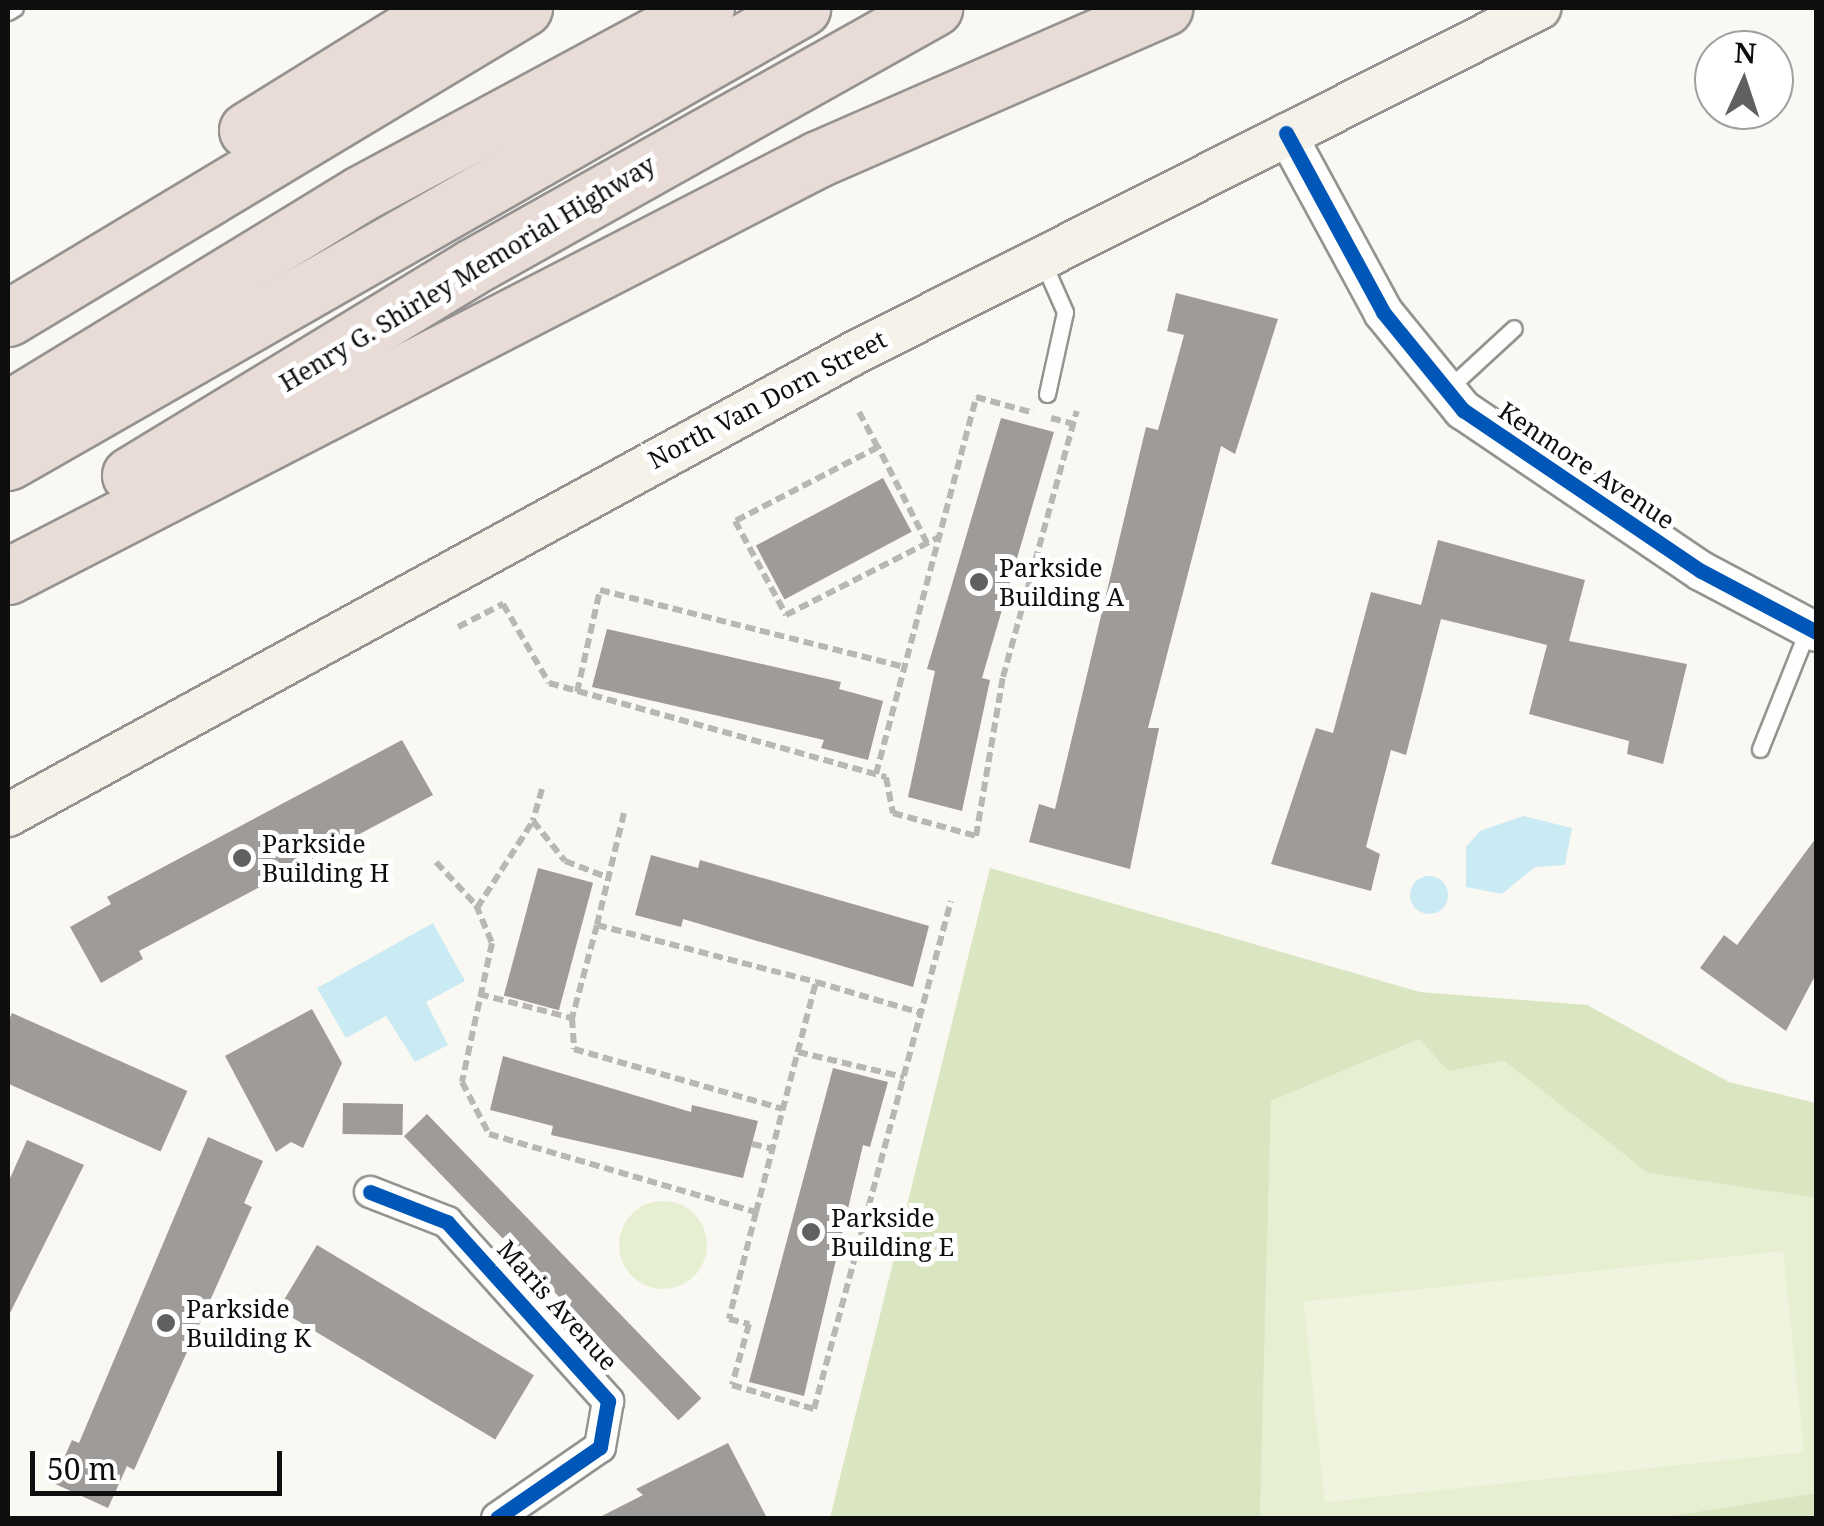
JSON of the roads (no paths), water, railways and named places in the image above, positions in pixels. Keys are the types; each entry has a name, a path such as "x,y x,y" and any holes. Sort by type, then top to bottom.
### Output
{"highway":[{"path":"8,287 444,8"},
{"path":"8,318 524,8"},
{"path":"8,409 360,194 726,22 802,8"},
{"name":"Henry G. Shirley Memorial Highway","path":"8,550 472,267 934,8"},
{"path":"8,576 818,158 1164,8"},
{"path":"8,462 726,22"}],"main road":[{"name":"North Van Dorn Street","path":"8,815 412,588 1040,257 1539,8"}],"street":[{"name":"Kenmore Avenue","path":"1286,133 1383,312 1446,391 1517,454 1812,630"},
{"name":"Maris Avenue","path":"370,1192 447,1222 608,1401 600,1447 497,1518"}],"lane":[{"path":"8,12 15,8"},
{"path":"1040,257 1065,312 1047,394"},
{"path":"1446,391 1514,328"},
{"path":"1760,750 1812,630"}],"water":[{"path":"1523,816 1572,828 1565,865 1535,867 1502,894 1466,887 1466,847 1480,831"},
{"path":"1429,876 1443,881 1448,895 1443,909 1429,914 1415,909 1410,895 1415,881"},
{"path":"433,923 465,981 426,1002 448,1045 415,1062 386,1016 346,1038 317,988"}],"place":[{"name":"Parkside Building A","path":"979,582"},
{"name":"Parkside Building H","path":"242,858"},
{"name":"Parkside Building E","path":"811,1232"},
{"name":"Parkside Building K","path":"166,1323"}]}
